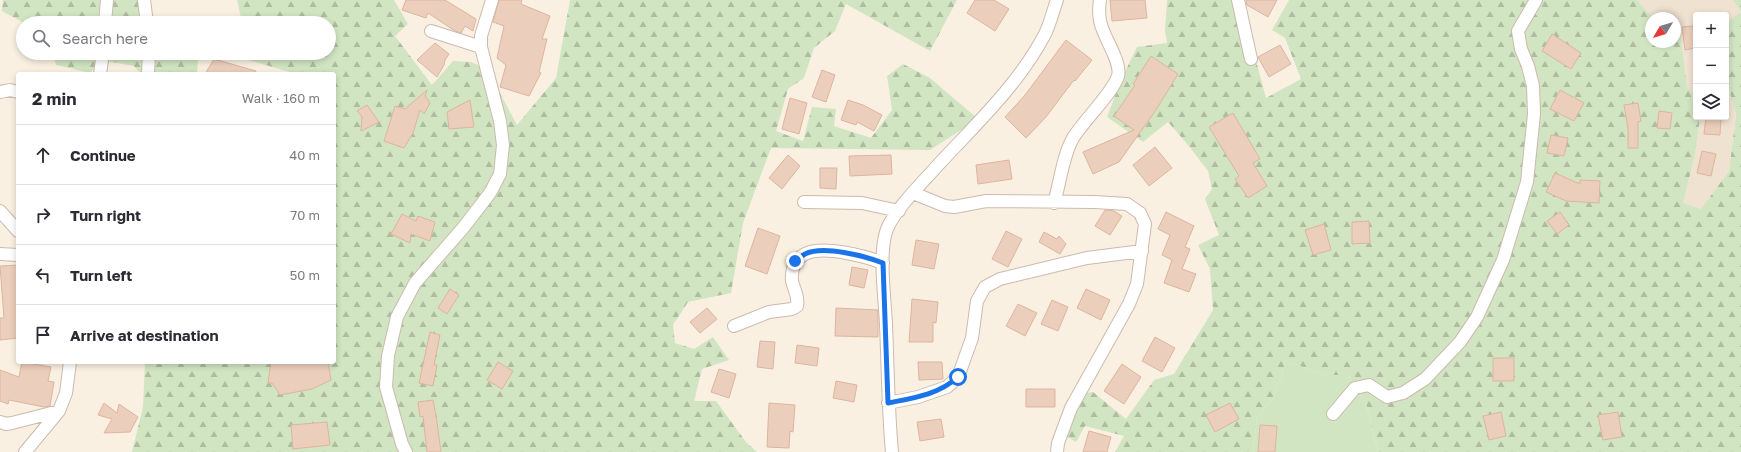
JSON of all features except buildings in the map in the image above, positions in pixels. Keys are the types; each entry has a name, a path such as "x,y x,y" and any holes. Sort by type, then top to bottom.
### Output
{"street":[{"path":"106,16 107,0"},
{"path":"144,0 146,16"},
{"path":"406,452 402,444 386,387 388,356 397,317 415,283 463,228 490,194 500,174 503,145 500,121 482,47 481,36 492,0"},
{"path":"892,452 888,403 883,263 887,229 913,192 1002,97 1046,33 1057,0"},
{"path":"1054,203 1066,151 1118,76 1119,64 1109,46 1100,22 1100,0"},
{"path":"1238,0 1251,59"},
{"path":"1333,414 1355,388 1369,385 1387,397 1403,393 1425,379 1460,342 1477,317 1503,260 1528,182 1534,114 1533,86 1528,66 1521,49 1518,31 1536,0"},
{"path":"431,30 482,47"},
{"path":"100,72 102,60"},
{"path":"148,72 149,60"},
{"path":"0,92 10,90 16,92"},
{"path":"913,192 945,206 954,207 986,201 1054,203 1095,202 1127,204 1140,213 1144,224 1137,284 1129,304 1071,408 1058,443 1057,452"},
{"path":"804,202 862,203 899,211"},
{"path":"0,211 16,229"},
{"path":"734,326 768,312 792,309 798,306 798,299 792,280 792,273 795,261 806,253 828,251 869,258 883,263"},
{"path":"888,403 918,397 947,387 958,377 972,338 977,301 985,287 1000,279 1087,258 1142,251"},
{"path":"25,452 59,411 66,393 70,364"},
{"path":"0,422 6,424 12,423 59,411"}],"shaded area":[{"path":"1637,0 1733,0 1741,12 1729,21 1729,12 1693,12 1693,93 1687,88 1681,37 1681,12 1646,12"},
{"path":"1729,89 1736,115 1729,171 1701,209 1683,203 1695,155 1700,120 1729,120"}],"green space":[{"path":"3,0 142,0 145,16 16,16 16,19 2,11"},
{"path":"237,0 394,0 408,24 395,36 432,85 453,61 471,62 487,69 517,125 556,78 570,0 957,0 930,51 846,4 835,31 814,48 804,78 788,89 776,131 803,141 812,107 836,109 834,126 871,138 892,110 887,76 903,64 930,78 978,119 930,150 771,148 743,223 731,293 688,302 673,325 675,343 694,349 713,337 729,360 702,369 694,401 716,401 746,442 757,452 132,452 143,407 145,364 336,364 336,72 289,72 249,60 336,60 336,16 241,16"},
{"path":"1167,0 1234,0 1249,34 1266,98 1301,79 1285,38 1272,30 1289,0 1637,0 1647,12 1645,12 1645,48 1681,48 1681,37 1687,88 1693,93 1693,120 1700,120 1695,155 1683,203 1701,209 1729,171 1736,115 1729,89 1729,21 1741,12 1741,452 1378,452 1366,403 1348,375 1326,375 1286,361 1274,397 1257,418 1253,452 1115,452 1124,436 1085,426 1076,442 1062,434 1081,394 1093,392 1126,419 1154,380 1174,374 1213,310 1210,269 1198,245 1219,235 1205,199 1212,189 1208,171 1168,122 1143,142 1107,117 1122,78 1137,47 1167,43 1165,31"},
{"path":"1733,0 1741,0 1741,12"},
{"path":"55,60 101,60 91,72 56,65"},
{"path":"101,60 198,60 197,72 139,72 134,66"},
{"path":"1286,361 1326,375 1348,375 1366,403 1378,452 1253,452 1257,418 1274,397"}],"route":[{"path":"795,261 806,253 828,251 869,258 883,263 888,403 918,397 947,387 958,377"}]}
